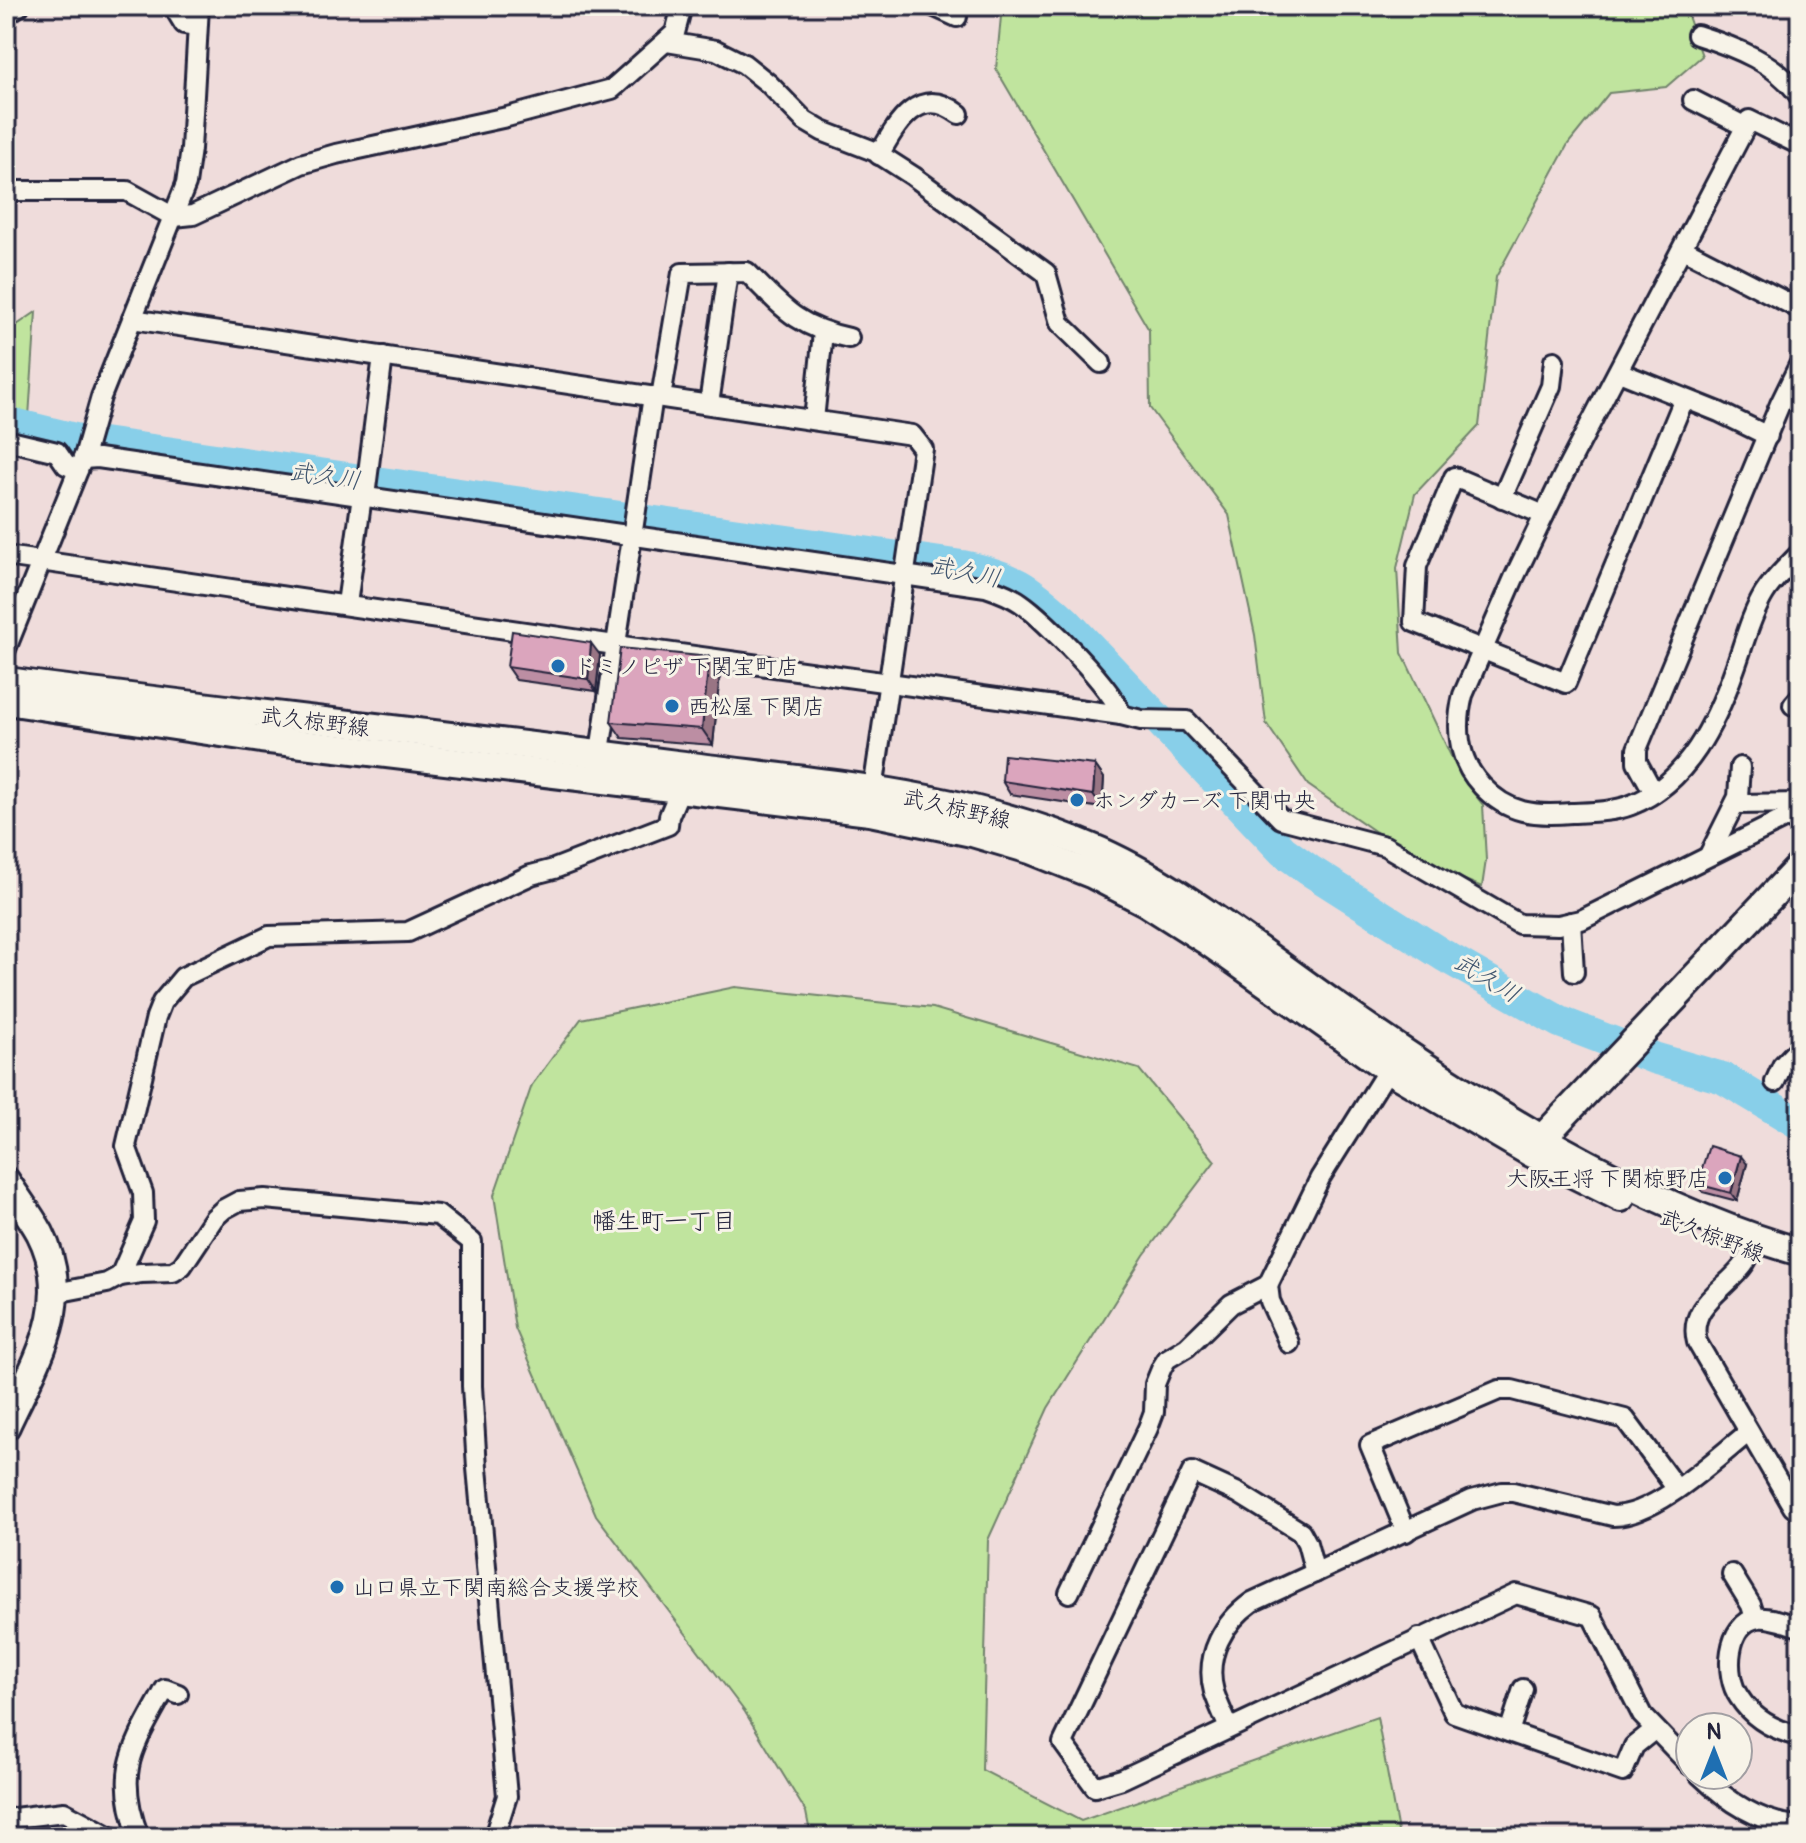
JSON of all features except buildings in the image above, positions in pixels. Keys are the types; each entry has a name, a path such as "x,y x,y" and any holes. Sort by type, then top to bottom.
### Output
{"main road":[{"name":"武久椋野線","path":"6,681 598,766 680,790 918,820 1043,855 1093,875 1157,910 1394,1060 1536,1144 1587,1184 1753,1245 1800,1267"},
{"name":"武久椋野線","path":"6,701 261,739 873,790 979,810 1100,851 1157,881 1394,1060"},
{"path":"1536,1144 1800,866"},
{"path":"6,1181 40,1234 50,1260 55,1293 48,1334 6,1426"},
{"name":"武久椋野線","path":"1753,1245 1800,1252"}],"street":[{"path":"6,15 19,6"},
{"path":"173,6 184,24 197,26"},
{"path":"6,649 82,461 101,397 186,184 191,149 199,6"},
{"path":"6,191 127,191 174,217 193,215 313,160 507,117 612,89 667,42 678,27 682,6"},
{"path":"933,6 957,17"},
{"path":"1697,35 1732,46 1773,68 1800,97"},
{"path":"667,42 691,44 725,54 757,72 805,121 879,155 913,176 1046,273 1060,323 1101,363"},
{"path":"1693,100 1746,127"},
{"path":"879,155 904,116 926,102 947,105 959,114"},
{"path":"1800,145 1749,120 1544,515 1463,695 1459,730 1469,768 1494,799 1518,811 1549,815 1613,809 1654,793 1692,758 1703,741 1764,594 1800,553"},
{"path":"1683,249 1800,309"},
{"path":"709,404 728,272"},
{"path":"598,766 636,507 682,273 747,272 777,304 811,327 849,338"},
{"path":"132,319 912,435 923,449 873,790"},
{"path":"814,420 823,332"},
{"path":"347,604 383,356"},
{"path":"1502,498 1551,386 1554,361"},
{"path":"1654,793 1637,762 1637,749 1800,363"},
{"path":"1619,372 1768,436"},
{"path":"1544,515 1454,477 1417,566 1414,622 1566,683 1684,399"},
{"path":"6,440 57,452 66,465 98,458 177,468 904,572 986,587 1020,602 1037,615 1086,665 1119,705 1121,715"},
{"path":"6,556 1141,720 1187,721 1281,819 1385,846 1519,924 1571,922 1606,909 1800,811"},
{"path":"1709,855 1738,797 1740,767"},
{"path":"120,1276 144,1221 145,1206 126,1146 156,1017 166,995 183,977 269,936 408,932 531,875 668,825 680,790"},
{"path":"1735,804 1800,803"},
{"path":"1571,922 1574,972"},
{"path":"1775,1082 1782,1066 1800,1047"},
{"path":"1069,1593 1148,1428 1154,1412 1155,1384 1162,1367 1167,1359 1187,1347 1231,1304 1268,1285 1292,1230 1326,1167 1394,1060"},
{"path":"55,1293 107,1283 120,1276 173,1272 182,1266 214,1218 239,1201 265,1199 438,1215 472,1242 472,1386 477,1468 507,1796 494,1837"},
{"path":"1753,1245 1744,1265 1705,1304 1695,1335 1793,1507 1800,1512"},
{"path":"1268,1285 1270,1301 1289,1343"},
{"path":"1406,1532 1370,1445 1499,1390 1512,1390 1625,1419 1676,1488"},
{"path":"1229,1728 1213,1682 1214,1656 1219,1639 1231,1619 1252,1602 1472,1500 1502,1492 1527,1494 1603,1515 1626,1516 1638,1512 1676,1488 1749,1432"},
{"path":"1315,1573 1301,1532 1238,1493 1192,1472 1063,1743 1095,1787 1122,1779 1516,1594 1592,1616 1642,1715 1674,1749"},
{"path":"1732,1574 1751,1605 1755,1618"},
{"path":"1800,1627 1755,1618 1741,1630 1730,1657 1737,1696 1773,1728 1800,1736"},
{"path":"1419,1638 1454,1713 1623,1772 1634,1746 1654,1730"},
{"path":"139,1837 126,1793 128,1761 165,1689 178,1694"},
{"path":"1509,1732 1523,1689"},
{"path":"1719,1791 1760,1818 1800,1826"},
{"path":"6,1819 64,1812 111,1837"},
{"path":"73,1817 79,1837"}],"green space":[{"path":"1002,6 1695,6 1688,16 1702,56 1666,87 1609,93 1568,144 1496,277 1479,426 1415,494 1397,568 1402,653 1461,777 1483,805 1486,860 1482,887 1418,861 1308,785 1266,723 1255,635 1229,515 1150,408 1149,330 996,69"},
{"path":"36,312 29,417 6,410 6,329 11,329"},
{"path":"735,987 933,1008 1139,1069 1215,1161 1144,1255 1048,1408 988,1540 982,1770 1081,1821 1377,1717 1399,1837 811,1837 806,1812 745,1712 596,1515 515,1328 494,1195 532,1085 581,1019"}],"waterway":[{"name":"武久川","path":"6,422 75,439 962,566 1007,579 1041,600 1066,622 1283,851 1309,870 1443,955 1560,1022 1654,1058 1723,1078 1800,1124"}],"place":[{"name":"ドミノピザ 下関宝町店","path":"558,666"},
{"name":"西松屋 下関店","path":"672,706"},
{"name":"ホンダカーズ 下関中央","path":"1077,800"},
{"name":"大阪王将 下関椋野店","path":"1725,1178"},
{"name":"山口県立下関南総合支援学校","path":"337,1587"}],"district":[{"name":"幡生町一丁目","path":"664,1221"}]}
